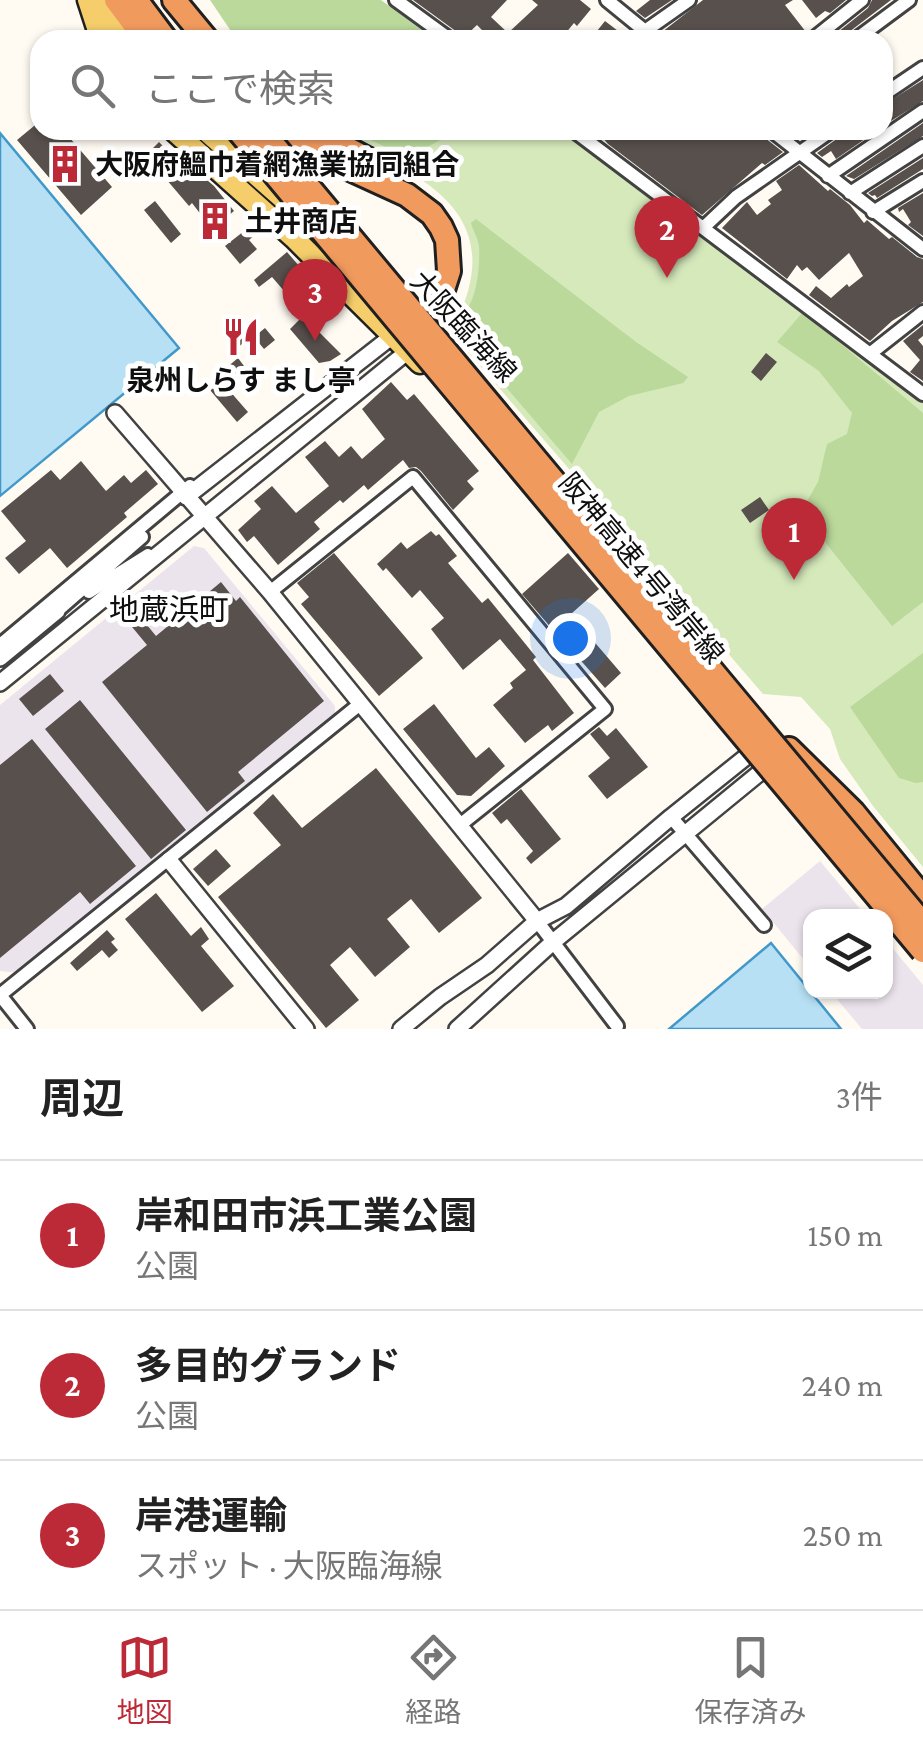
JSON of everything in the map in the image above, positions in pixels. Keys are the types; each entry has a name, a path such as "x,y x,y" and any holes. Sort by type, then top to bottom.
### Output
{"highway":[{"path":"116,0 138,30"},
{"path":"136,0 158,30"},
{"path":"158,0 180,30"},
{"path":"174,0 199,30"},
{"name":"阪神高速4号湾岸線","path":"246,140 923,951"},
{"name":"阪神高速4号湾岸線","path":"271,140 923,924"},
{"path":"285,140 408,195 432,214 447,240 449,271 430,323"},
{"path":"332,140 402,176 437,200 458,231 463,248 460,288 454,306 430,323"},
{"path":"782,741 853,812 923,898"}],"main road":[{"path":"88,0 98,30"},
{"path":"106,0 119,30"},
{"name":"大阪臨海線","path":"184,140 294,238 409,350 877,909"},
{"name":"大阪臨海線","path":"216,140 430,323 923,910"},
{"name":"大阪臨海線","path":"893,927 923,963"}],"street":[{"path":"396,0 437,30"},
{"path":"607,0 644,30"},
{"path":"824,30 862,0"},
{"path":"868,30 908,0"},
{"path":"656,30 679,3"},
{"path":"893,89 923,68"},
{"path":"893,132 923,111"},
{"path":"586,140 923,394"},
{"path":"785,140 923,249"},
{"path":"703,228 736,198 817,140"},
{"path":"828,176 881,140"},
{"path":"850,193 923,146"},
{"path":"873,212 923,181"},
{"path":"871,353 923,312"},
{"path":"0,645 184,495 392,335 430,323"},
{"path":"0,682 409,350 430,323"},
{"path":"115,413 270,592 460,824 616,1026"},
{"path":"270,592 413,477 605,709 460,824"},
{"path":"0,658 184,495"},
{"path":"57,611 180,535"},
{"path":"28,1029 0,995 360,704"},
{"path":"456,1029 553,942 685,834 782,741"},
{"path":"401,1029 440,996 487,965 537,921 566,906 671,817 755,763"},
{"path":"671,817 764,924"},
{"path":"169,860 306,1029"}],"shaded area":[{"path":"194,546 204,548 335,706 335,714 20,973 0,971 0,705"},
{"path":"820,861 860,909 803,909 803,959 762,909"},
{"path":"893,949 923,985 923,1029 862,1029 837,999 893,999"}],"green space":[{"path":"210,0 381,0 422,30 230,30"},
{"path":"347,140 577,140 923,396 923,867 840,759 830,729 801,697 763,694 457,339 453,327 468,291 472,258 466,230 452,207 432,187"},
{"path":"370,140 440,140 416,153 394,151"},
{"path":"476,219 636,342 688,377 683,383 629,396 599,412 572,464 462,336 462,320 473,297 478,272 479,246 471,223"},
{"path":"803,312 923,413 923,602 892,626 801,512 818,482 827,444 847,434 852,413 819,371 777,342"},
{"path":"923,653 923,782 916,783 899,778 850,707"}],"water":[{"path":"0,133 179,348 0,496"},
{"path":"771,943 803,982 803,999 817,999 841,1029 669,1029"}],"building":[{"path":"413,0 507,0 491,17 505,30 482,30 477,25 472,30 454,30"},
{"path":"532,0 580,0 591,9 577,26 574,23 568,30 511,30 538,5"},
{"path":"650,0 672,0 645,18 636,11"},
{"path":"703,0 793,0 785,5 804,30 665,30"},
{"path":"802,0 846,0 816,18"},
{"path":"872,0 891,0 852,30 840,30 868,8"},
{"path":"605,21 617,30 598,30"},
{"path":"923,80 923,101 893,120 893,99"},
{"path":"923,123 923,136 854,179 846,176"},
{"name":"大阪府鰮巾着網漁業協同組合","path":"30,129 30,140 72,140 112,187 81,215 17,140"},
{"path":"604,140 768,140 783,152 765,165 762,163 702,215"},
{"path":"835,140 864,140 836,159 831,151 822,157 817,153"},
{"path":"159,142 179,169 187,163 214,186 234,211 212,229 147,154"},
{"path":"923,158 923,169 877,198 868,193"},
{"path":"799,165 850,205 864,223 867,220 889,239 892,237 923,259 923,302 892,321 870,341 809,295 816,286 831,298 863,276 849,253 819,280 807,267 802,271 797,265 787,279 722,228 747,202 757,215 771,204 768,200 782,190 776,181"},
{"path":"923,193 923,236 908,225 911,222 898,208"},
{"path":"155,201 181,234 171,243 144,210"},
{"path":"253,224 259,231 249,240 257,249 240,264 225,246"},
{"path":"287,252 306,274 285,292 272,277 259,287 254,280"},
{"path":"303,316 341,354 319,363 290,329"},
{"path":"923,325 923,336 918,340 923,346 923,381 910,372 920,360 903,341"},
{"name":"泉州しらす まし亭","path":"244,326 252,336 237,348 229,339"},
{"path":"265,328 275,340 264,349 254,337"},
{"path":"766,353 777,362 761,381 751,372"},
{"path":"238,358 244,366 226,382 219,374"},
{"path":"221,381 248,412 237,422 210,390"},
{"path":"391,382 407,400 414,394 479,471 467,481 474,489 453,510 421,471 409,468 403,460 368,490 364,485 343,503 340,500 314,522 320,529 278,565 254,536 247,542 238,530 261,509 254,501 272,486 296,513 329,486 305,457 325,441 339,457 351,446 362,459 385,439 362,409"},
{"path":"81,461 106,491 124,475 131,483 146,470 158,484 124,513 127,517 67,568 50,548 19,574 5,558 26,541 1,511 51,470 60,480"},
{"path":"760,497 769,510 750,523 741,510"},
{"path":"431,531 439,534 457,556 448,563 482,603 488,598 536,657 533,660 574,713 552,731 548,725 525,743 493,705 526,670 500,639 463,670 431,629 444,618 420,590 412,598 386,568 383,571 377,564 401,542 407,549"},
{"path":"334,553 423,658 379,696 301,604 309,597 297,583"},
{"path":"568,553 599,589 553,630 522,594"},
{"path":"221,582 236,601 240,597 324,701 238,772 245,781 207,812 102,682 147,645 118,610 128,602 156,636"},
{"path":"585,631 621,673 605,688 568,646"},
{"path":"50,674 64,691 33,716 19,699"},
{"path":"80,700 186,830 151,859 45,729"},
{"path":"434,704 476,758 489,747 505,766 471,796 457,795 403,729"},
{"path":"599,727 607,736 616,728 648,767 607,799 588,776 610,758 590,734"},
{"path":"32,739 136,866 90,904 80,892 0,958 0,765"},
{"path":"376,768 482,898 439,933 411,899 387,919 410,947 375,977 350,947 330,965 359,1000 326,1028 218,897 281,845 253,813 273,794 302,828"},
{"path":"521,789 561,839 531,864 526,858 533,851 507,819 501,824 492,813"},
{"path":"216,849 231,866 208,886 193,869"},
{"path":"156,893 191,936 201,927 209,939 201,946 234,986 202,1012 125,919"},
{"path":"107,930 118,950 109,958 102,950 77,971 70,963"}],"place":[{"name":"大阪府鰮巾着網漁業協同組合","path":"65,164"},
{"name":"土井商店","path":"215,221"},
{"name":"多目的グランド","path":"667,278"},
{"name":"泉州しらす まし亭","path":"241,337"},
{"name":"岸港運輸","path":"315,341"},
{"name":"岸和田市浜工業公園","path":"794,580"}],"district":[{"name":"地蔵浜町","path":"169,610"}]}
